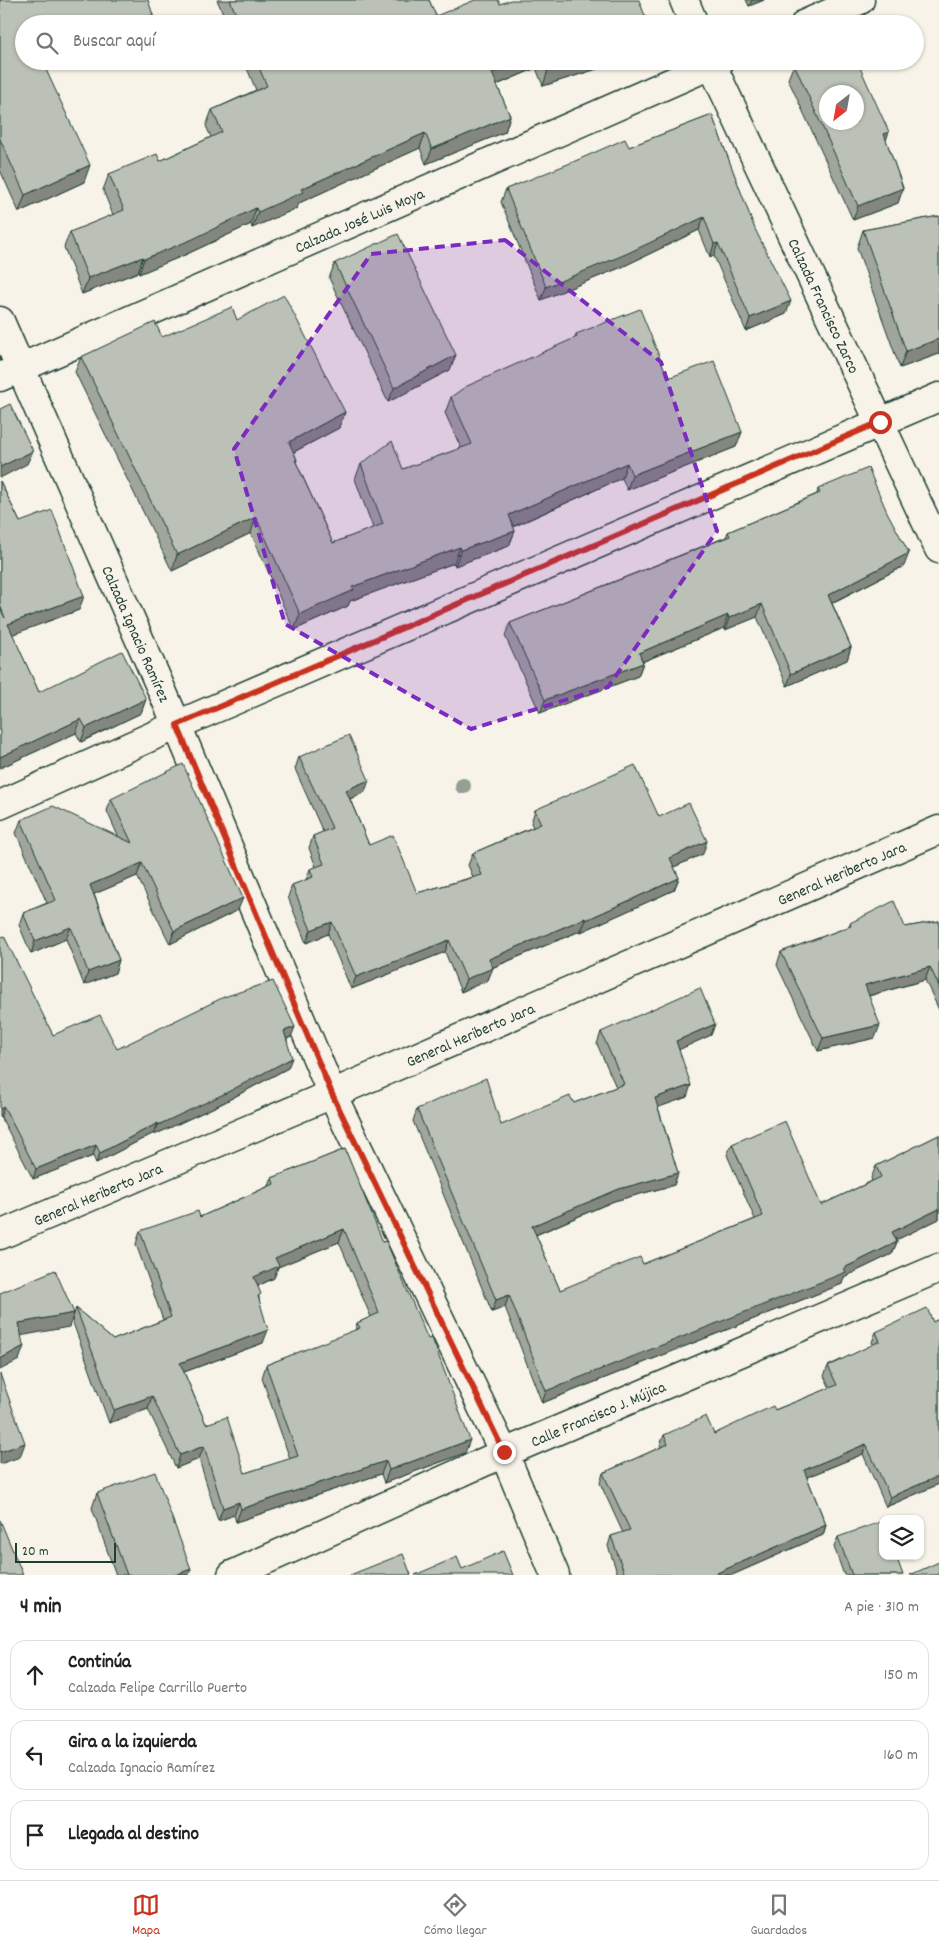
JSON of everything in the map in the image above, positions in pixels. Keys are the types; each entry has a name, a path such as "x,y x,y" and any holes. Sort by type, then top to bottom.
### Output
{"street":[{"path":"684,0 690,15"},
{"path":"826,15 860,0"},
{"name":"Calzada José Luis Moya","path":"10,373 696,70"},
{"name":"Calzada Francisco Zarco","path":"718,70 939,550"},
{"name":"Calzada Ignacio Ramírez","path":"0,321 10,373 177,725 332,1094 504,1452 555,1575"},
{"path":"0,804 177,725 939,397"},
{"name":"General Heriberto Jara","path":"0,1235 332,1094 939,830"},
{"name":"Calle Francisco J. Mújica","path":"232,1575 504,1452 939,1268"}],"highlighted area":[{"path":"505,240 661,362 717,531 608,687 471,729 285,624 234,449 371,254"}],"building":[{"path":"0,0 148,0 153,15 15,15 15,70 46,70 90,165 25,195 0,139"},
{"path":"230,0 429,0 436,15 236,15"},
{"path":"475,0 498,0 500,4 511,0 639,0 645,15 438,15"},
{"path":"260,70 499,70 492,73 510,116 432,149 425,133 301,189 303,192 258,212 256,208 193,239 144,259 143,257 88,278 70,232 124,210 109,174 157,154 160,161 222,132 212,110 267,86"},
{"path":"797,70 861,70 889,132 884,134 903,188 858,206 824,130 864,130 864,85 819,85 819,119"},
{"path":"712,115 755,229 791,301 750,318 718,243 714,244 704,217 626,254 546,287 506,189 625,139 629,147"},
{"path":"939,216 939,339 906,351 863,230"},
{"path":"398,234 456,355 394,388 335,263"},
{"path":"284,295 345,412 289,442 297,460 295,460 333,543 383,524 361,464 392,441 403,469 472,444 451,397 465,387 577,337 576,334 640,309 668,378 714,361 742,432 632,475 627,463 509,515 515,531 461,550 460,547 352,587 354,590 300,614 256,517 177,555 81,357 155,322 162,337 232,307 237,320"},
{"path":"10,404 33,451 0,467 0,409"},
{"path":"868,468 887,512 909,553 828,595 851,647 791,674 762,604 729,618 728,615 639,653 643,663 545,700 510,623 730,536 728,532 820,493 818,489"},
{"path":"0,481 20,522 52,510 84,596 8,624 39,692 122,651 146,699 86,728 81,719 0,757 0,608 5,618 0,605"},
{"path":"349,735 369,780 346,790 369,845 393,835 417,893 482,875 473,853 541,824 535,810 635,765 659,817 689,803 707,841 670,858 679,878 586,920 585,918 489,959 493,968 466,979 449,940 356,977 332,922 311,930 292,885 313,877 310,869 324,864 313,836 332,828 299,757"},
{"path":"183,764 243,898 174,931 142,863 90,885 119,960 88,972 71,927 35,941 23,913 56,900 21,820 53,806 132,843 111,799"},
{"path":"894,901 905,927 939,921 939,986 930,967 865,985 880,1025 823,1038 781,952 851,926 850,923"},
{"path":"4,936 53,1035 100,1015 117,1049 224,997 273,981 295,1027 284,1031 292,1058 226,1093 158,1125 158,1123 100,1153 96,1145 36,1169 4,1107 0,1109 0,938"},
{"path":"700,988 715,1024 676,1041 691,1085 655,1098 678,1173 619,1189 532,1226 560,1290 640,1257 643,1264 763,1216 732,1144 785,1121 821,1205 881,1177 876,1166 939,1135 939,1209 892,1232 897,1242 844,1268 846,1272 546,1391 509,1295 496,1300 417,1109 486,1078 501,1125 570,1096 574,1103 624,1084 601,1032"},
{"path":"345,1149 383,1242 386,1241 428,1339 432,1338 470,1440 389,1470 386,1461 241,1509 239,1502 223,1508 204,1446 180,1455 152,1396 114,1410 76,1308 113,1340 171,1317 140,1231 198,1211 200,1217 274,1184 272,1178","holes":["344,1229 379,1313 357,1323 360,1328 266,1365 298,1456 245,1473 227,1417 206,1424 180,1363 268,1330 258,1296 261,1294 254,1277 279,1266 275,1258"]},
{"path":"55,1270 74,1313 19,1323 24,1346 0,1359 0,1293"},
{"path":"927,1308 933,1322 939,1319 939,1476 890,1497 866,1444 804,1470 826,1525 717,1573 717,1575 625,1575 611,1536 630,1530 603,1473 668,1444 664,1435 706,1416 714,1434 773,1406 775,1410 837,1385 828,1366 880,1341 876,1332"},
{"path":"0,1374 25,1443 0,1452"},
{"path":"155,1472 191,1569 175,1575 127,1575 97,1493"},
{"path":"0,1520 23,1575 0,1575"},
{"path":"879,1522 879,1560 897,1560 903,1575 852,1575 838,1537"},
{"path":"503,1551 513,1575 415,1575 457,1557 462,1569"},
{"path":"403,1554 411,1575 350,1575"},
{"path":"939,1562 939,1575 910,1575"}],"route":[{"path":"504,1452 332,1094 177,725 880,422"}]}
